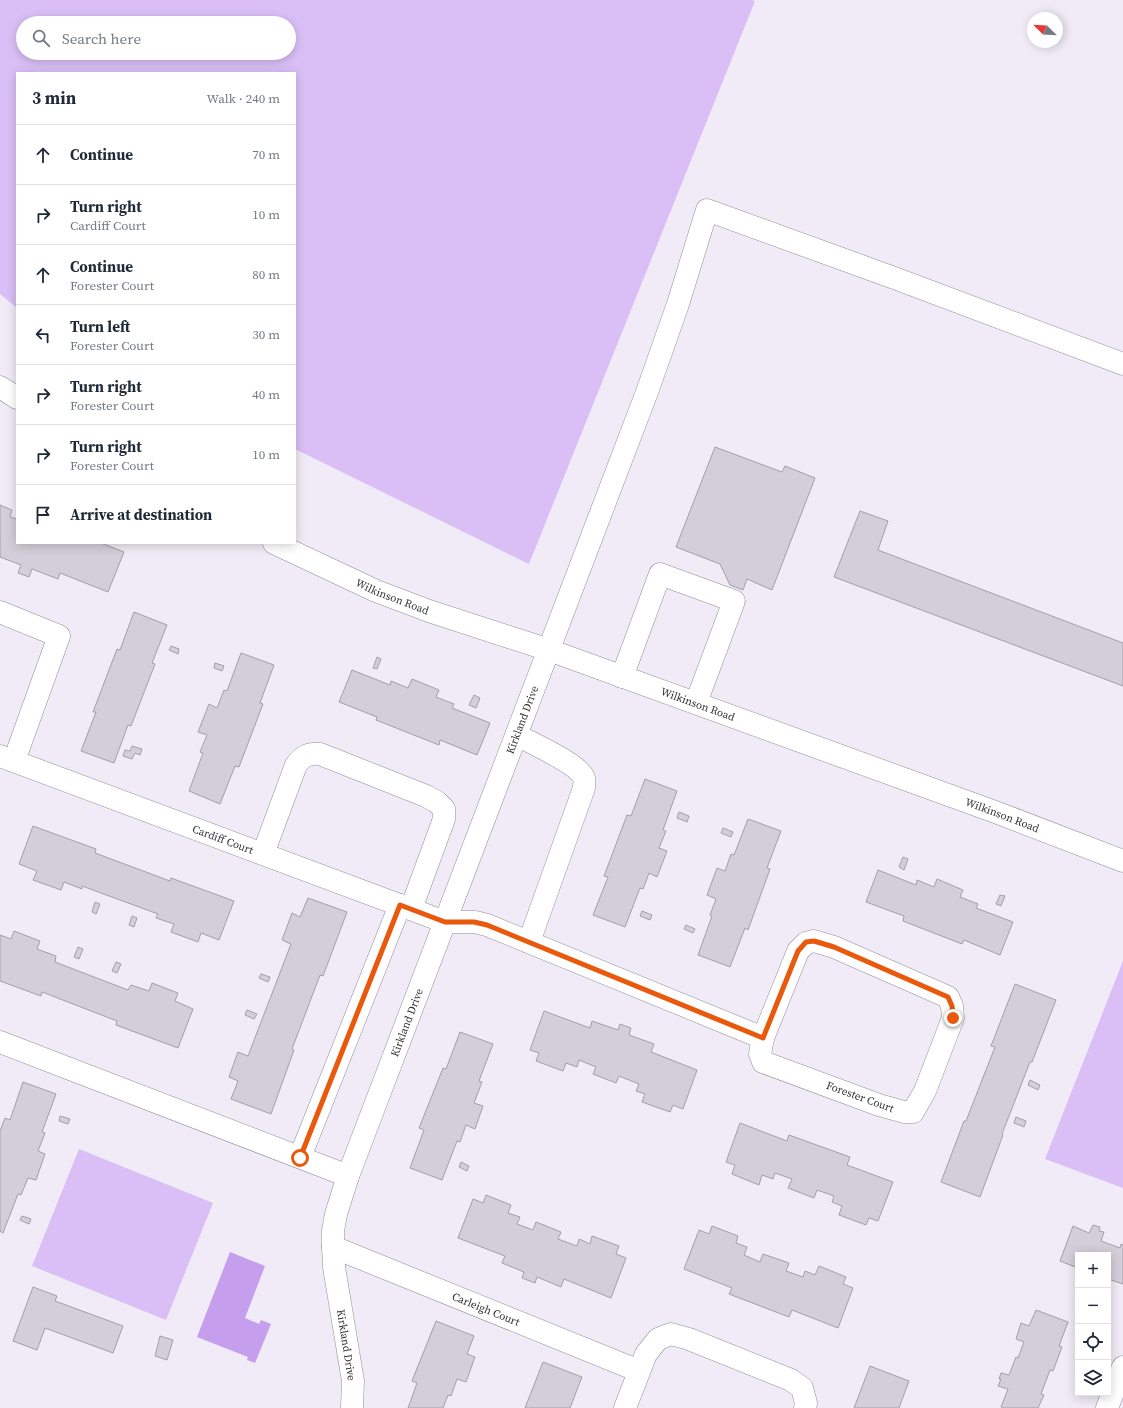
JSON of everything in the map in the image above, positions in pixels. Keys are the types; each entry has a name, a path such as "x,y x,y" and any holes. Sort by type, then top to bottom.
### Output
{"street":[{"name":"Kirkland Drive","path":"352,1408 353,1381 334,1267 333,1231 336,1214 348,1176 647,392 678,304 707,210 1123,364"},
{"path":"0,387 16,397"},
{"name":"Wilkinson Road","path":"276,544 376,591 429,611 549,650 998,813 1123,861"},
{"path":"622,677 660,574 734,601 696,703"},
{"path":"0,612 59,636 7,758"},
{"path":"517,735 577,769 584,779 584,788 529,942"},
{"path":"263,854 296,765 302,758 310,753 320,754 426,796 437,802 444,809 444,819 405,907 300,1158"},
{"name":"Cardiff Court","path":"7,758 445,922"},
{"path":"445,922 474,922 487,925 763,1038"},
{"name":"Forester Court","path":"814,941 834,947 948,997 952,1006 953,1018 925,1092 912,1112 904,1112 879,1105 764,1062 760,1054 763,1038 798,951 806,942 814,941"},
{"path":"0,1042 348,1176"},
{"name":"Carleigh Court","path":"333,1247 639,1371"},
{"path":"625,1408 646,1354 658,1339 671,1334 689,1339 791,1380 802,1388 806,1403 804,1408"},
{"path":"1107,1408 1123,1367"}],"shaded area":[{"path":"0,0 755,1 529,564 296,449 296,72 16,72 16,307 0,294"},
{"path":"1123,961 1123,1188 1045,1159"},
{"path":"79,1149 213,1203 166,1320 32,1266"},
{"path":"230,1252 265,1266 245,1318 259,1324 261,1320 271,1324 255,1363 247,1360 248,1357 197,1337"}],"building":[{"path":"715,447 782,472 785,466 815,478 772,590 747,579 743,590 730,585 720,564 676,547"},
{"path":"0,505 12,510 10,517 16,519 16,544 104,544 124,552 108,592 60,573 58,579 32,569 29,577 18,573 21,565 0,557"},
{"path":"860,511 888,521 878,550 1123,643 1123,686 834,577"},
{"path":"134,612 167,625 152,663 155,664 131,726 128,725 114,763 81,751 96,712 93,712 117,649 120,650"},
{"path":"171,646 179,649 178,654 169,650"},
{"path":"241,653 274,665 260,703 263,704 239,767 235,766 220,804 189,791 203,753 200,752 207,735 198,732 209,704 217,708 224,690 227,691"},
{"path":"377,657 381,659 377,669 373,668"},
{"path":"215,663 224,666 222,671 214,668"},
{"path":"352,670 390,685 391,681 408,688 412,679 439,690 436,697 454,704 452,708 490,723 477,755 440,740 439,745 376,720 377,717 339,702"},
{"path":"474,695 480,698 476,708 469,705"},
{"path":"132,746 142,749 140,755 135,753 132,759 123,756 125,750 130,751"},
{"path":"645,779 677,791 663,830 666,831 659,848 667,851 657,877 649,873 643,889 640,888 625,927 593,915 608,877 604,876 627,815 631,816"},
{"path":"679,812 689,816 687,822 677,818"},
{"path":"748,819 781,831 767,868 770,869 748,930 745,928 730,967 698,955 712,916 710,915 716,899 707,895 717,868 725,871 731,854 734,855"},
{"path":"33,826 96,849 95,853 170,881 171,878 234,901 219,940 201,933 198,942 171,932 174,924 156,918 158,914 82,886 82,889 64,882 61,890 33,880 37,871 19,864"},
{"path":"723,828 733,832 731,837 721,833"},
{"path":"903,857 908,859 904,870 899,867"},
{"path":"878,870 916,885 917,880 934,887 937,879 963,890 960,897 978,904 976,908 1013,922 1000,955 964,940 962,944 903,921 904,916 866,902"},
{"path":"1000,895 1005,896 1001,906 996,904"},
{"path":"308,898 347,912 323,976 320,975 292,1049 294,1050 271,1114 231,1099 238,1081 229,1077 238,1052 248,1056 291,944 282,940 292,913 300,917"},
{"path":"95,902 100,904 96,914 92,912"},
{"path":"642,911 652,915 650,920 640,916"},
{"path":"132,916 137,918 134,927 129,925"},
{"path":"686,925 695,929 693,933 684,929"},
{"path":"14,931 40,941 37,949 56,956 55,962 128,990 131,985 149,991 152,983 178,993 175,1001 193,1009 178,1048 116,1025 117,1021 42,992 41,996 0,981 0,935 11,939"},
{"path":"78,947 83,949 79,959 74,957"},
{"path":"116,962 121,964 117,973 112,971"},
{"path":"261,974 270,977 268,982 259,978"},
{"path":"1015,984 1056,1000 1002,1134 1003,1135 980,1197 941,1182 964,1121 966,1121 995,1047 991,1046"},
{"path":"247,1010 257,1014 254,1019 245,1015"},
{"path":"544,1011 590,1028 592,1021 618,1030 620,1024 631,1028 629,1035 654,1044 651,1052 697,1070 683,1109 673,1105 670,1112 642,1102 645,1094 636,1091 639,1084 619,1076 616,1083 593,1074 596,1067 579,1060 577,1067 566,1063 563,1071 536,1061 539,1053 530,1050"},
{"path":"460,1032 493,1044 479,1081 482,1082 474,1103 483,1106 475,1129 466,1125 460,1142 457,1141 442,1180 410,1168 424,1130 419,1128 443,1068 446,1069"},
{"path":"1030,1080 1040,1085 1038,1090 1028,1085"},
{"path":"23,1082 56,1094 42,1132 45,1133 38,1151 45,1154 36,1180 28,1178 21,1195 18,1194 3,1233 0,1231 0,1131 5,1118 10,1120"},
{"path":"60,1116 70,1119 68,1124 59,1121"},
{"path":"1016,1117 1026,1121 1024,1127 1014,1123"},
{"path":"740,1123 787,1141 789,1135 850,1157 847,1165 893,1182 878,1221 869,1218 866,1225 839,1215 842,1206 832,1202 834,1196 817,1190 814,1198 788,1188 792,1179 775,1173 773,1179 762,1175 759,1185 732,1174 735,1165 726,1162"},
{"path":"461,1162 469,1166 467,1171 459,1167"},
{"path":"486,1195 511,1205 508,1213 520,1217 517,1224 533,1230 536,1222 561,1232 558,1239 577,1246 579,1239 590,1244 592,1236 619,1246 616,1254 626,1258 611,1298 564,1279 561,1287 537,1277 535,1283 522,1278 524,1272 502,1263 505,1256 458,1238 473,1199 483,1203"},
{"path":"22,1216 31,1219 29,1224 20,1220"},
{"path":"1093,1225 1100,1227 1099,1231 1104,1232 1101,1241 1120,1248 1121,1244 1123,1245 1123,1284 1111,1280 1111,1252 1075,1252 1075,1267 1060,1261 1073,1226 1089,1233"},
{"path":"712,1226 738,1236 736,1243 747,1247 744,1255 760,1262 763,1254 789,1263 786,1271 803,1277 805,1271 815,1275 819,1266 846,1277 843,1284 853,1288 838,1328 792,1310 789,1317 729,1294 732,1288 684,1269 699,1230 709,1234"},
{"path":"33,1287 57,1296 55,1301 123,1326 113,1353 45,1328 37,1350 13,1341"},
{"path":"1036,1310 1068,1322 1059,1346 1062,1347 1053,1371 1050,1370 1041,1394 1044,1395 1038,1408 1003,1408 1001,1407 1008,1389 998,1386 1001,1379 999,1379 1001,1373 1009,1375 1024,1342 1016,1339 1021,1323 1029,1326"},
{"path":"436,1321 474,1336 467,1354 475,1357 466,1382 457,1379 451,1396 448,1395 443,1408 408,1408 417,1383 412,1381"},
{"path":"160,1336 173,1340 167,1360 155,1356"},
{"path":"543,1362 582,1377 570,1408 525,1408"},
{"path":"870,1366 909,1381 899,1408 854,1408"}],"route":[{"path":"300,1158 400,905 445,922 474,922 487,925 763,1038 798,951 806,942 814,941 834,947 948,997 952,1006 953,1018"}]}
